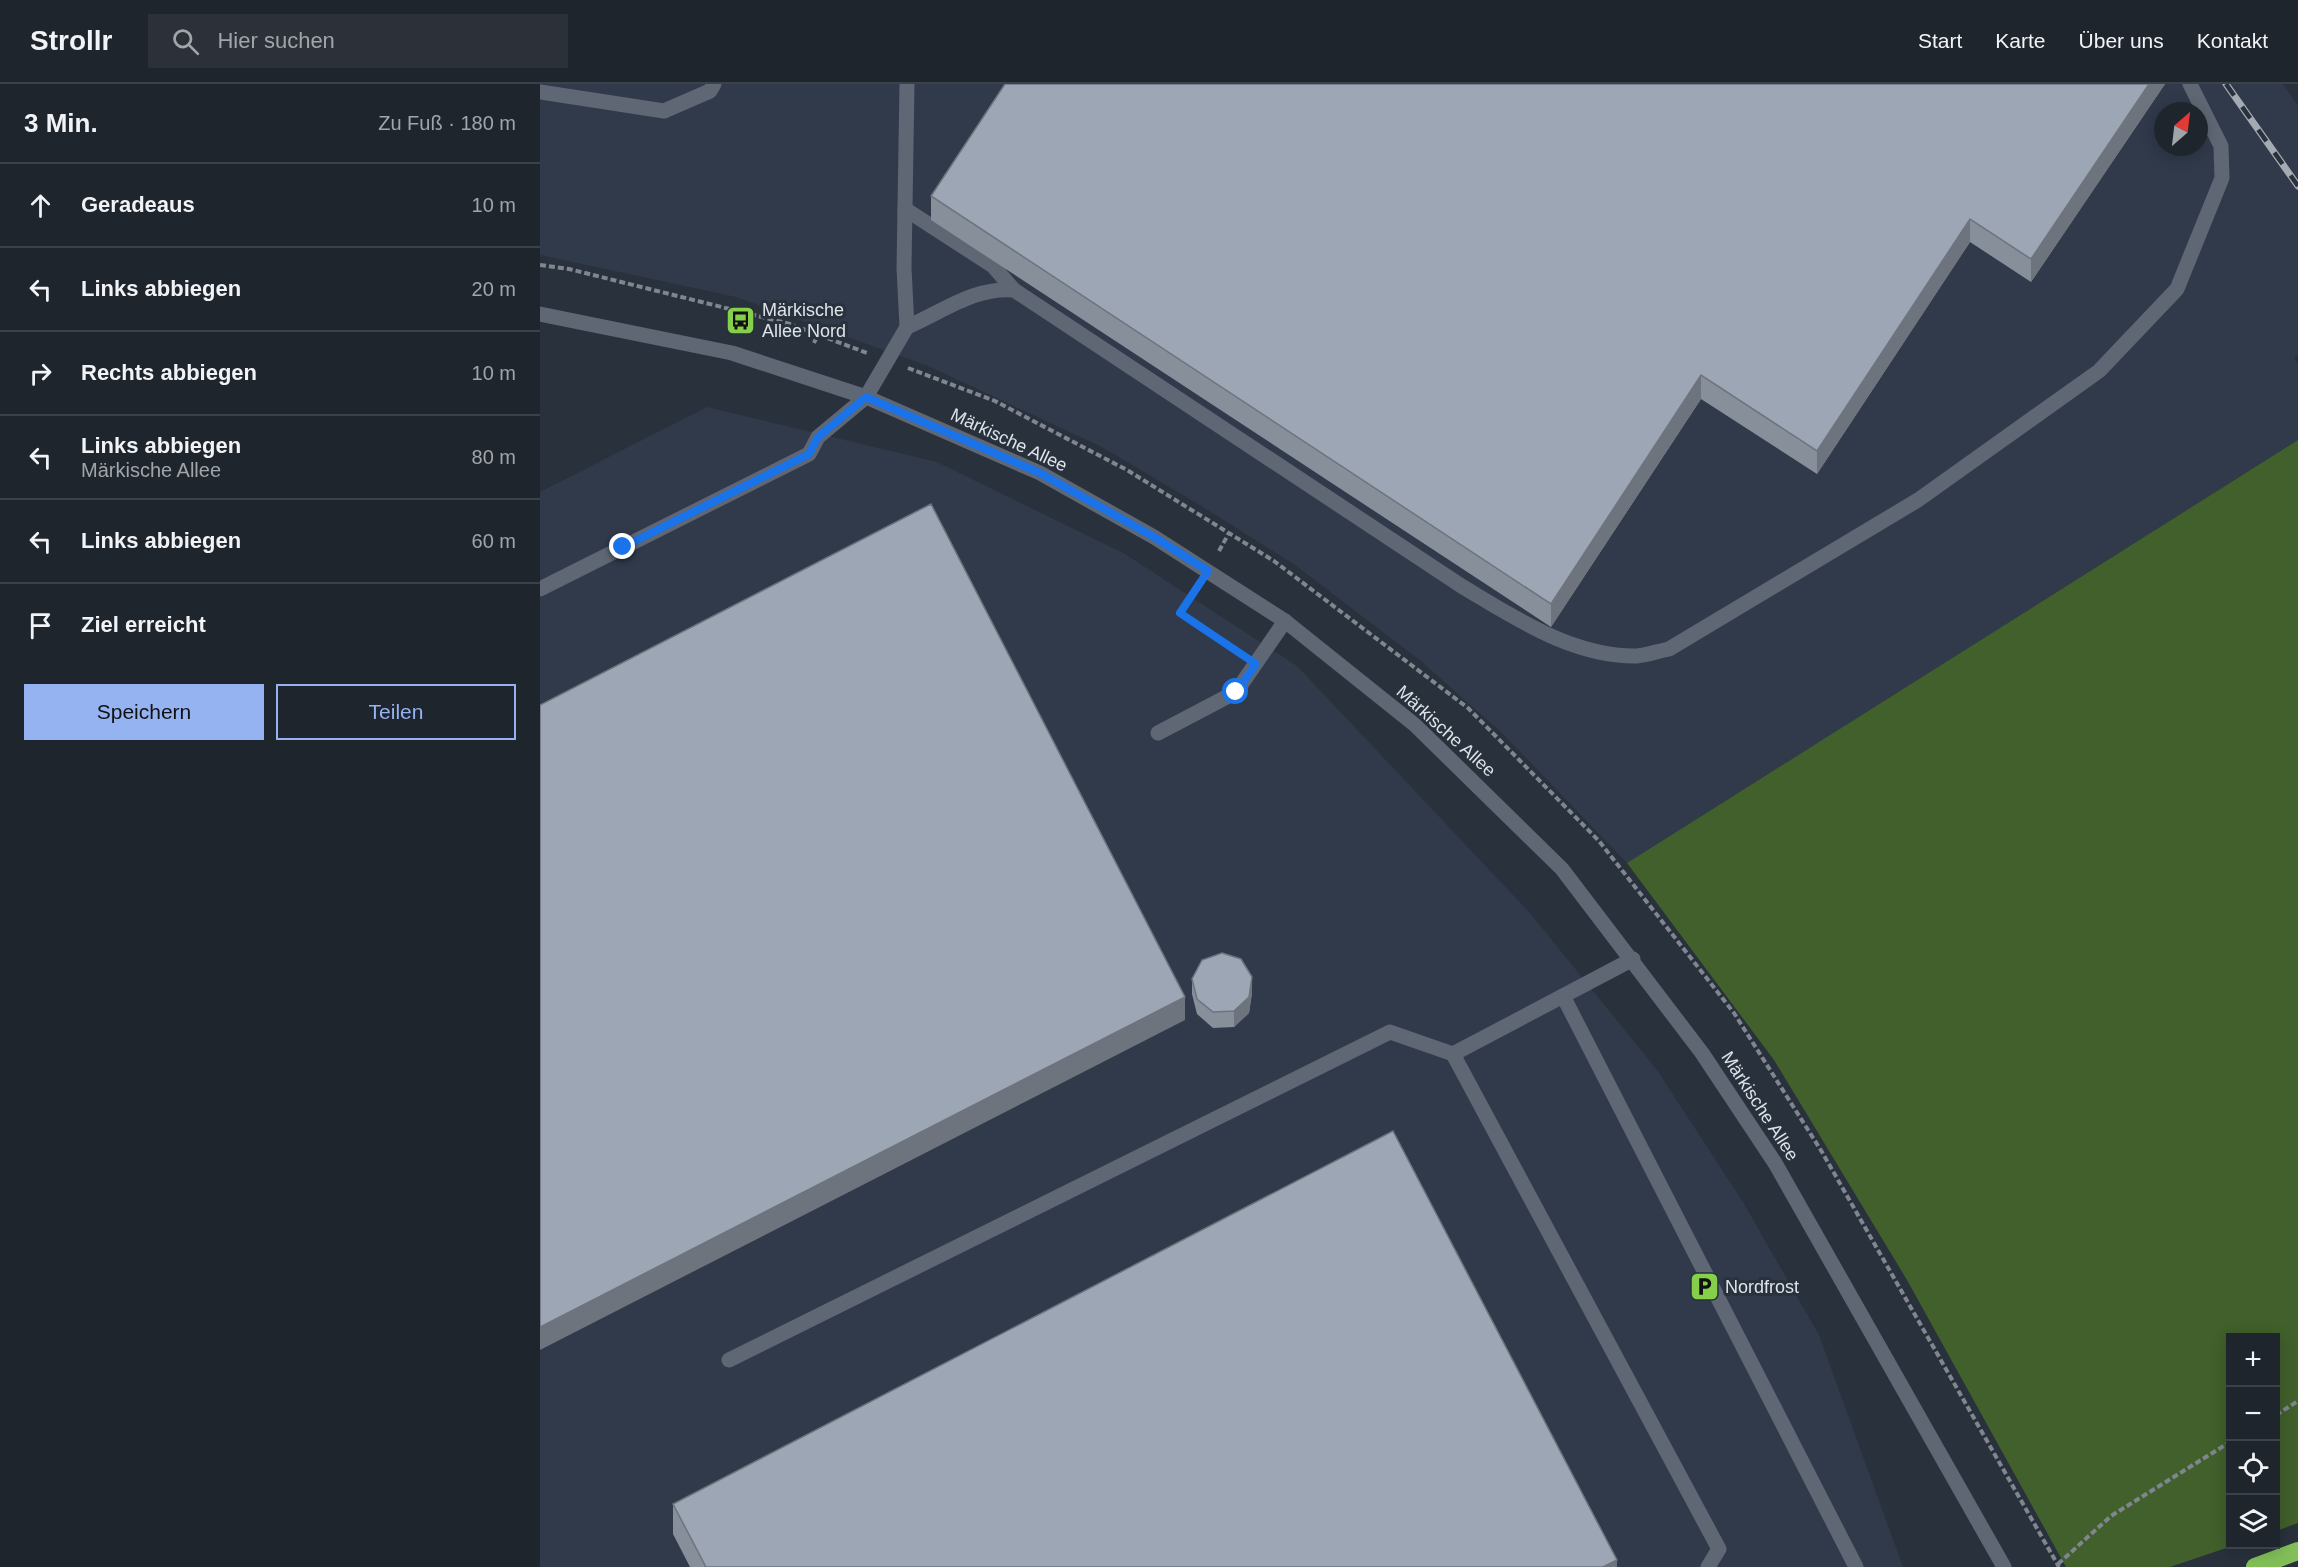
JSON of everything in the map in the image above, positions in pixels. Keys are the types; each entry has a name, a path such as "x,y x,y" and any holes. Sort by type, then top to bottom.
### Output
{"highway":[{"path":"2255,1567 2298,1551"}],"street":[{"path":"540,92 664,111 710,91 714,84"},
{"path":"540,589 809,454 818,437 866,397 890,361 907,327 905,209 907,84"},
{"path":"905,209 993,266 1014,290 1463,587 1533,629 1613,655 1640,656 1669,649 1918,500 2099,371 2177,289 2223,178 2221,146 2190,84"},
{"path":"907,327 972,295 993,288 1014,290"},
{"name":"Märkische Allee","path":"540,314 732,353 866,397 1040,473 1154,537 1286,621 1450,756 1562,869 1633,959 1702,1053 1775,1162 2004,1567"},
{"path":"1158,733 1236,692 1286,621"},
{"path":"1453,1054 1633,959"},
{"path":"1563,996 1856,1567"},
{"path":"729,1360 1390,1032 1453,1054 1719,1549 1708,1567"}],"path":[{"path":"540,265 569,269 744,312 818,334 995,401 1127,470 1274,561 1468,708 1599,841 1734,1013 1822,1152 2059,1566 2111,1516 2226,1444"},
{"path":"741,320 744,312"},
{"path":"814,343 818,334"},
{"path":"1229,534 1180,613 1256,664"},
{"path":"2280,1412 2298,1401"}],"shaded area":[{"path":"540,84 2283,84 2298,106 2298,355 2294,358 2298,364 2298,440 1627,863 1501,732 1422,662 1295,565 1102,447 928,366 736,297 540,255"},
{"path":"707,407 937,462 1125,554 1297,666 1530,913 1657,1070 1743,1202 1819,1335 1903,1567 540,1567 540,492"}],"green space":[{"path":"2298,440 2298,1523 2280,1530 2280,1333 2226,1333 2226,1548 2170,1567 2066,1567 1907,1280 1774,1060 1627,863"}],"building":[{"path":"1005,84 2149,84 2031,259 1970,219 1817,451 1701,375 1551,604 931,196"},
{"path":"931,504 1185,997 540,1327 540,705"},
{"path":"1222,953 1241,959 1252,977 1249,997 1234,1011 1213,1012 1197,999 1192,979 1202,960"},
{"path":"1393,1131 1617,1560 1603,1567 706,1567 673,1504"}],"railway":[{"path":"2226,84 2298,186"}],"place":[{"name":"Märkische Allee Nord","path":"741,320"},
{"name":"Nordfrost","path":"1704,1287"}],"route":[{"path":"623,547 809,454 818,437 866,397 1040,473 1154,537 1208,571 1180,613 1256,664 1236,692"}]}
